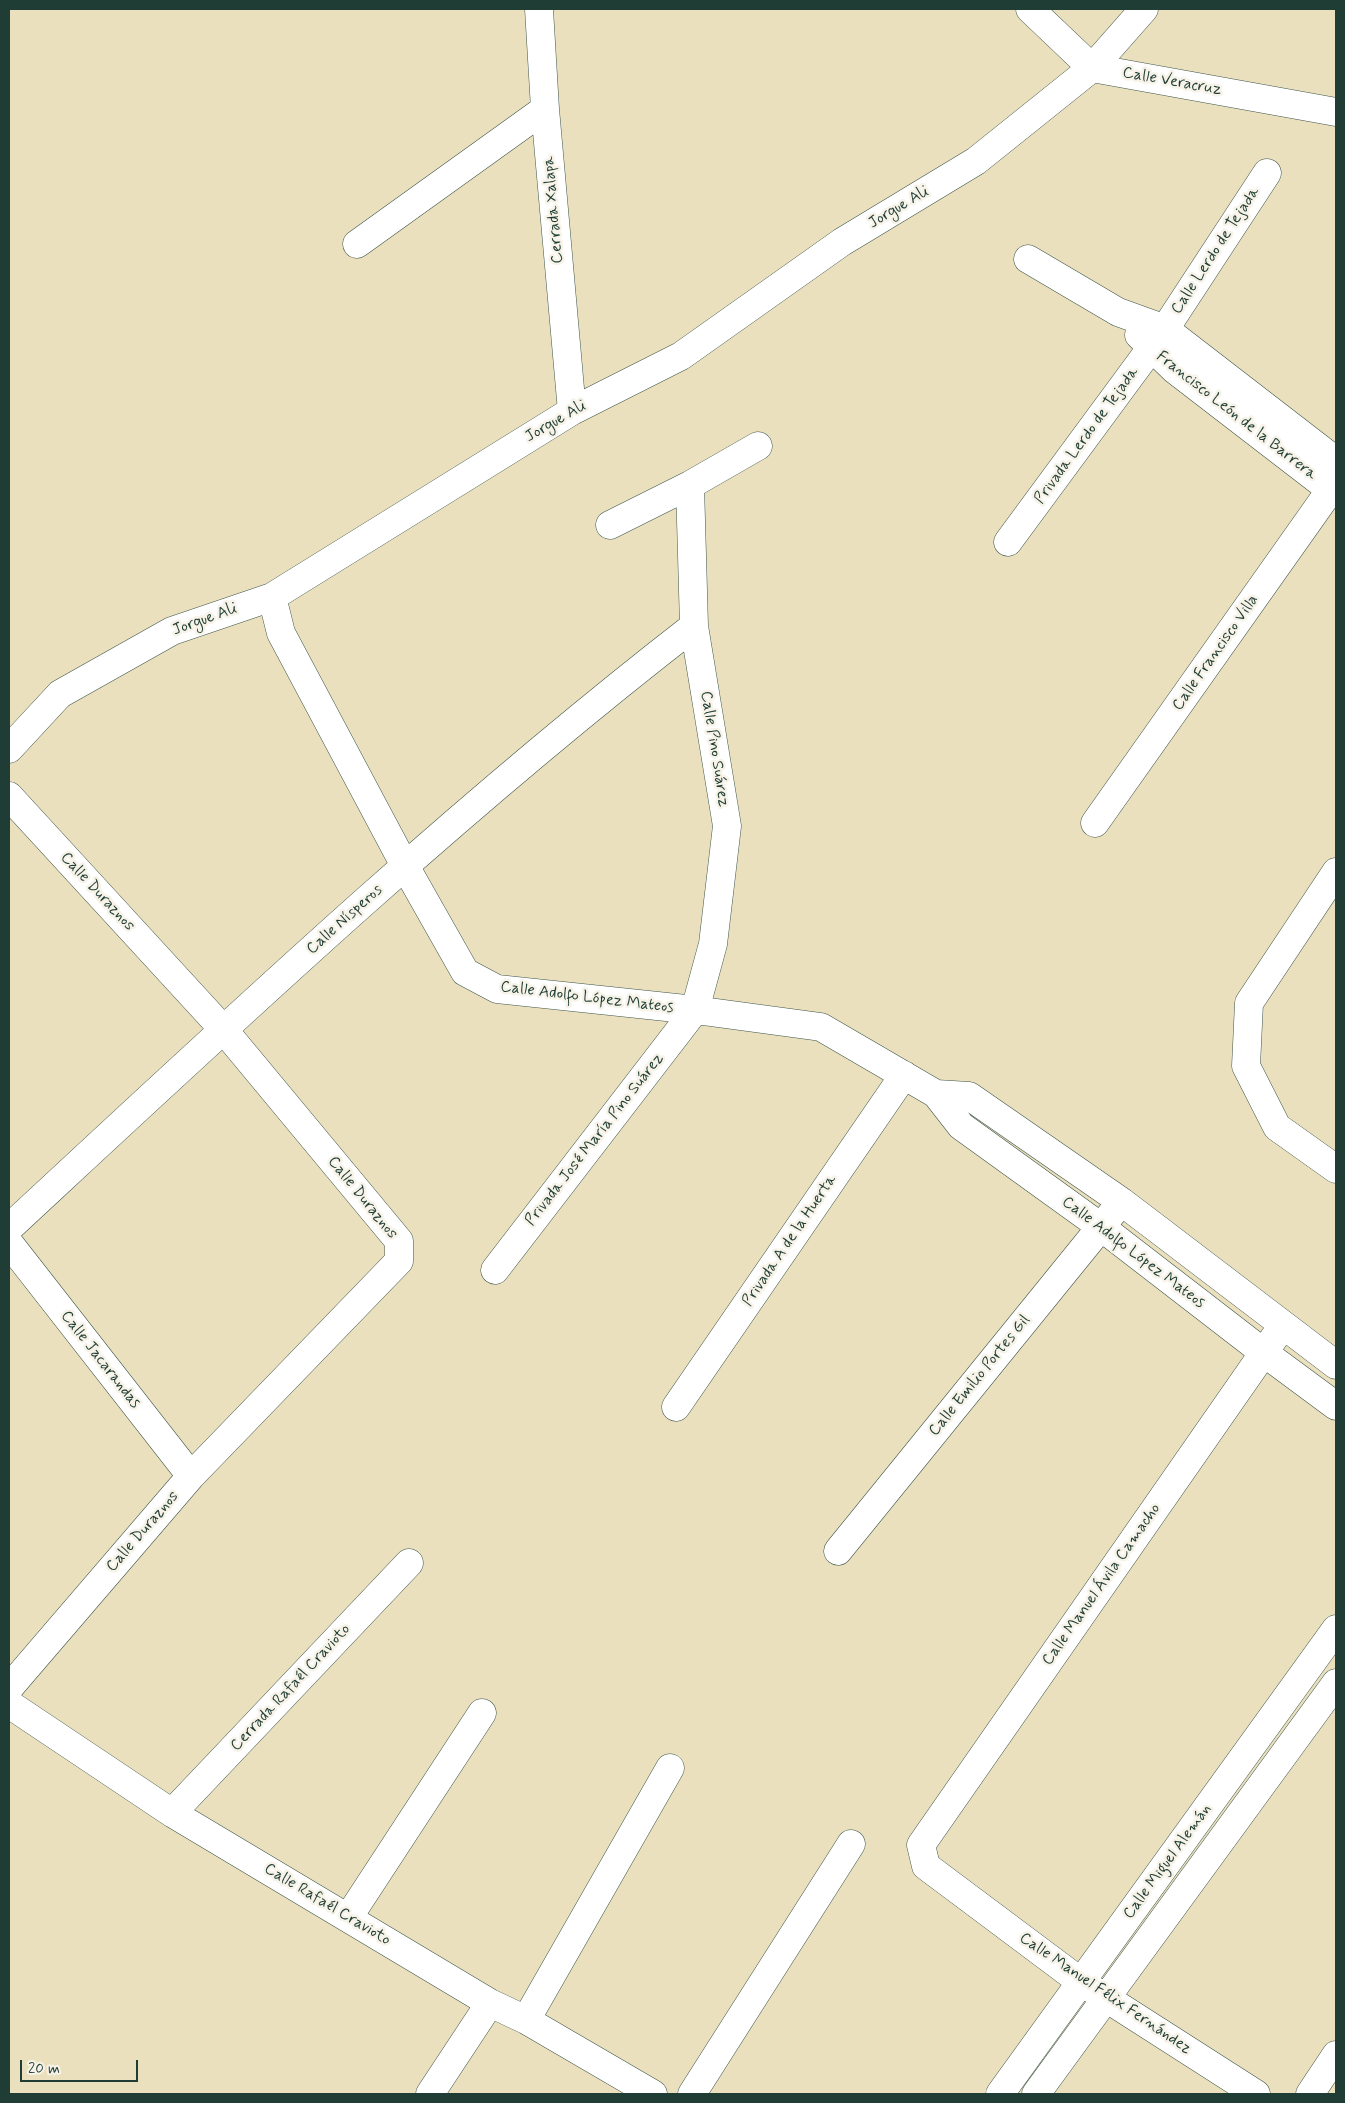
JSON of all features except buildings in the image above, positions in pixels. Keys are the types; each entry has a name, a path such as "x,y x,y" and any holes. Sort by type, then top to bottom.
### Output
{"street":[{"name":"Cerrada Xalapa","path":"539,9 545,109 572,411"},
{"path":"1030,9 1092,68"},
{"name":"Jorgue Ali","path":"9,749 60,694 172,631 272,597 572,411 681,356 842,242 976,161 1092,68 1144,9"},
{"name":"Calle Veracruz","path":"1092,68 1336,112"},
{"path":"357,244 545,109"},
{"name":"Calle Lerdo de Tejada","path":"1158,339 1267,173"},
{"name":"Francisco León de la Barrera","path":"1028,259 1118,312 1336,461"},
{"name":"Francisco León de la Barrera","path":"1158,339 1182,376 1334,489"},
{"name":"Privada Lerdo de Tejada","path":"1008,542 1158,339"},
{"path":"610,525 690,485 758,446"},
{"name":"Calle Pino Suárez","path":"690,485 694,626 727,826 713,944 694,1010"},
{"name":"Calle Francisco Villa","path":"1095,823 1334,489"},
{"name":"Calle Adolfo López Mateos","path":"272,597 281,633 405,866 466,972 497,989 694,1010 821,1027 936,1094 961,1126 1101,1227 1336,1406"},
{"name":"Calle Nísperos","path":"9,1228 223,1029 405,866 611,690 694,626"},
{"name":"Calle Duraznos","path":"9,796 223,1029 399,1242 399,1261 191,1476 9,1688"},
{"path":"1336,872 1249,1003 1246,1066 1277,1127 1336,1169"},
{"name":"Privada José María Pino Suárez","path":"495,1270 694,1010"},
{"name":"Privada A de la Huerta","path":"676,1407 904,1075"},
{"name":"Calle Adolfo López Mateos","path":"936,1094 969,1096 1122,1202 1336,1365"},
{"name":"Calle Emilio Portes Gil","path":"838,1551 1122,1202"},
{"name":"Calle Jacarandas","path":"9,1243 191,1476"},
{"name":"Calle Manuel Ávila Camacho","path":"921,1846 1283,1325"},
{"name":"Cerrada Rafaél Cravioto","path":"172,1813 409,1563"},
{"name":"Calle Miguel Alemán","path":"1000,2094 1336,1629"},
{"name":"Calle Miguel Alemán","path":"1036,2094 1336,1683"},
{"name":"Calle Rafaél Cravioto","path":"9,1704 172,1813 490,2003 526,2020 653,2094"},
{"path":"348,1918 482,1714"},
{"path":"526,2020 670,1768"},
{"path":"692,2094 851,1844"},
{"name":"Calle Manuel Félix Fernández","path":"921,1846 926,1866 1081,1982 1256,2094"},
{"path":"430,2094 490,2003"},
{"path":"1310,2094 1336,2055"}]}
